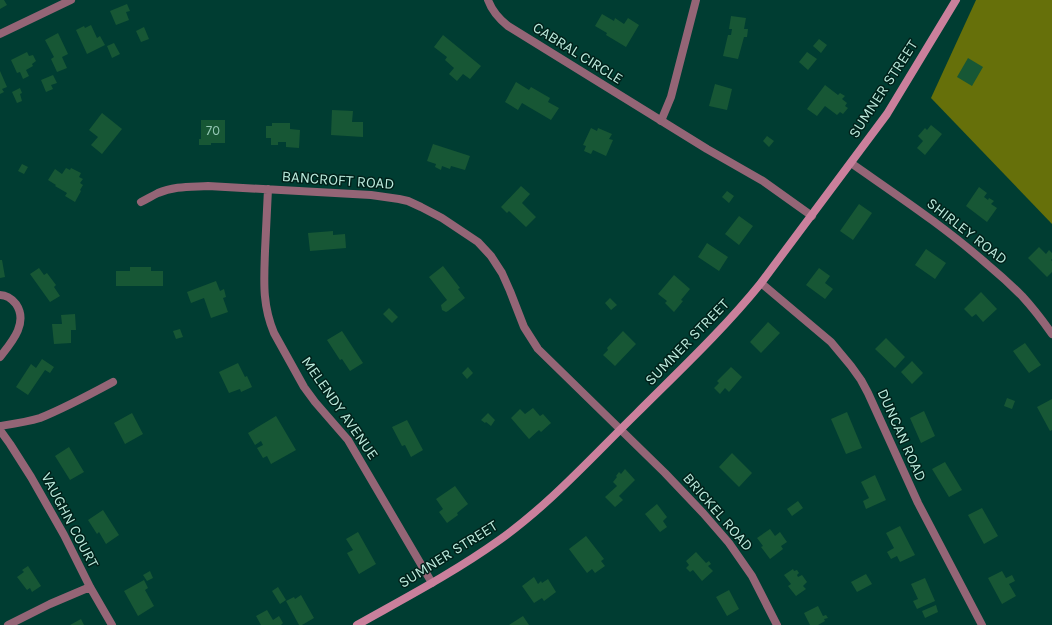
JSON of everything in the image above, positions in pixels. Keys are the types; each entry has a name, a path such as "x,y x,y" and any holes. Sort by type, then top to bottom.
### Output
{"main road":[{"name":"SUMNER STREET","path":"357,625 432,583 483,551 534,514 722,328 761,283 852,163 887,114 956,0"}],"street":[{"path":"0,34 71,0"},
{"name":"CABRAL CIRCLE","path":"488,0 497,16 508,26 707,149 763,181 812,216"},
{"path":"661,121 671,97 696,0"},
{"name":"SHIRLEY ROAD","path":"852,163 930,218 968,247 1022,296 1052,334"},
{"name":"BANCROFT ROAD","path":"141,202 158,193 168,190 184,187 208,186 363,194 391,197 408,201 421,207 461,230 485,249 497,264 507,282 524,327 538,349 621,429"},
{"name":"MELENDY AVENUE","path":"268,189 264,287 270,324 308,392 348,440 432,583"},
{"name":"DUNCAN ROAD","path":"761,283 831,342 861,380 918,503 982,625"},
{"path":"0,295 9,298 14,302 20,314 20,322 17,334 0,357"},
{"path":"0,426 17,424 38,418 62,408 113,382"},
{"name":"BRICKEL ROAD","path":"621,429 703,513 729,543 752,576 777,625"},
{"name":"VAUGHN COURT","path":"0,430 35,484 112,625"},
{"path":"8,625 50,604 90,587"}],"green space":[{"path":"976,0 1052,0 1052,224 931,98"}],"building":[{"path":"0,0 4,0 7,5 0,9"},
{"path":"127,4 130,11 126,12 129,20 116,25 110,11"},
{"path":"602,14 614,21 615,18 624,24 628,18 639,25 626,47 606,35 607,33 595,26"},
{"path":"731,16 746,18 744,29 748,29 747,37 744,37 738,59 723,56 728,35 731,35 732,29 729,29"},
{"path":"91,25 97,38 100,36 105,45 87,54 76,30 84,26 85,28"},
{"path":"144,27 149,39 141,42 136,31"},
{"path":"58,33 68,54 62,57 67,68 57,72 51,59 54,57 45,40"},
{"path":"443,35 481,66 470,79 463,74 457,81 449,74 454,68 445,60 447,57 434,47"},
{"path":"819,39 827,45 821,53 813,46"},
{"path":"114,43 120,54 112,58 107,46"},
{"path":"27,52 29,56 33,55 36,61 32,64 33,66 26,70 29,76 23,79 20,72 17,73 11,60"},
{"path":"807,52 817,59 808,70 799,62"},
{"path":"968,58 983,67 972,86 957,77"},
{"path":"0,71 7,87 2,89 4,92 0,94"},
{"path":"53,75 57,83 51,85 53,89 46,92 41,80"},
{"path":"516,82 529,90 531,87 550,98 548,102 559,108 551,120 522,103 518,110 505,102"},
{"path":"715,84 732,89 727,110 709,106"},
{"path":"825,85 838,95 840,93 845,96 842,99 847,103 845,106 848,108 843,114 840,112 837,115 825,106 817,116 807,109"},
{"path":"20,88 22,93 20,94 22,101 17,103 12,92"},
{"path":"332,110 353,111 352,122 363,122 363,137 331,135"},
{"path":"102,113 122,129 102,154 91,145 98,137 89,130"},
{"path":"201,120 225,120 225,143 199,145 199,139 201,139"},
{"path":"272,123 290,123 290,129 300,130 299,148 286,147 286,142 278,142 278,145 271,145 271,138 266,138 266,126 272,126"},
{"path":"931,125 942,134 925,155 917,148 923,141 918,136 925,128 927,130"},
{"path":"591,128 597,131 598,128 612,134 609,139 613,140 606,156 593,150 591,154 584,151 586,146 583,145"},
{"path":"767,136 774,141 769,147 763,141"},
{"path":"433,144 470,156 465,170 451,166 450,169 442,166 441,170 435,167 436,164 427,161"},
{"path":"22,164 28,167 24,174 18,171"},
{"path":"66,168 70,170 71,168 81,173 79,177 83,179 80,183 83,185 80,190 81,191 75,202 65,196 67,193 48,180 55,169 62,174"},
{"path":"521,186 530,194 522,203 536,217 526,227 509,211 507,213 501,207"},
{"path":"979,187 987,193 984,197 988,200 989,198 994,201 991,204 997,208 987,222 966,206"},
{"path":"727,191 734,196 729,203 722,197"},
{"path":"859,204 872,213 853,240 840,231"},
{"path":"739,216 753,226 739,245 725,234"},
{"path":"333,231 333,235 345,234 346,248 310,251 308,233"},
{"path":"707,243 728,257 719,271 698,257"},
{"path":"1039,247 1046,254 1049,250 1052,253 1052,272 1047,277 1028,258"},
{"path":"926,249 946,263 935,279 915,265"},
{"path":"0,260 2,260 5,277 0,278"},
{"path":"443,266 460,288 458,289 465,298 446,312 442,310 441,305 447,300 429,277"},
{"path":"130,267 151,267 151,271 163,271 163,286 116,286 116,271 130,271"},
{"path":"39,268 44,275 47,273 56,285 54,287 60,296 50,302 30,274"},
{"path":"819,268 830,276 825,283 833,289 825,299 806,285"},
{"path":"674,275 690,289 674,312 665,303 667,301 658,294"},
{"path":"216,281 220,291 224,289 226,297 223,298 228,312 211,318 204,298 191,303 187,292"},
{"path":"981,292 997,309 983,322 976,314 972,317 964,309"},
{"path":"610,298 617,305 611,310 605,303"},
{"path":"389,308 398,317 392,323 383,314"},
{"path":"75,314 76,330 71,330 71,343 54,344 52,324 62,324 61,315"},
{"path":"768,322 780,333 761,353 750,342"},
{"path":"180,329 183,337 176,339 173,331"},
{"path":"342,331 363,363 350,371 342,359 340,360 327,340"},
{"path":"623,331 636,344 615,366 603,355 608,350 607,348"},
{"path":"886,338 905,357 895,368 875,349"},
{"path":"1025,343 1041,365 1029,373 1013,351"},
{"path":"42,359 54,367 50,373 45,370 28,395 16,387 31,364 36,368"},
{"path":"912,361 923,373 912,384 901,372"},
{"path":"238,363 245,377 247,376 252,387 241,392 240,389 229,393 219,372"},
{"path":"468,367 473,373 467,379 462,373"},
{"path":"731,367 742,377 729,392 725,388 720,394 714,388 719,383 717,381"},
{"path":"1007,398 1015,401 1012,409 1004,406"},
{"path":"1052,399 1052,430 1050,431 1037,407"},
{"path":"533,408 540,416 543,414 551,423 541,432 539,430 529,439 511,418 520,409 525,414"},
{"path":"924,411 935,436 921,443 910,418"},
{"path":"847,412 862,448 846,454 831,419"},
{"path":"132,413 143,434 125,444 114,423"},
{"path":"488,413 495,420 491,426 481,420"},
{"path":"276,416 296,450 271,464 267,456 263,458 257,448 263,445 261,441 255,445 248,433"},
{"path":"407,420 423,450 411,457 405,445 402,446 392,427"},
{"path":"69,447 84,472 70,480 55,456"},
{"path":"732,453 752,473 739,487 719,467"},
{"path":"945,462 962,490 949,497 932,469"},
{"path":"625,469 635,480 619,496 623,500 615,507 605,497 617,486 613,482 619,472 621,474"},
{"path":"875,475 886,500 866,509 863,501 869,498 861,482"},
{"path":"455,486 468,504 457,513 458,515 447,523 439,512 443,509 436,499"},
{"path":"798,501 803,508 792,516 787,509"},
{"path":"657,504 667,517 663,521 667,527 660,532 645,514"},
{"path":"982,508 998,536 984,544 968,515"},
{"path":"103,510 119,535 106,544 99,532 97,534 88,520"},
{"path":"900,526 915,555 900,562 897,556 891,559 887,552 894,548 886,533"},
{"path":"770,529 775,536 780,532 787,542 781,546 783,549 770,559 761,547 763,546 757,538"},
{"path":"358,532 376,564 359,574 347,553 353,550 346,539"},
{"path":"586,536 604,559 601,561 605,566 595,573 592,569 587,573 569,549"},
{"path":"696,552 706,563 709,561 711,564 708,566 713,571 702,581 693,570 690,572 686,568 689,565 686,561"},
{"path":"28,566 41,586 32,592 30,588 27,590 17,577 24,572 22,570"},
{"path":"793,569 794,571 797,570 799,573 797,575 798,577 802,575 807,582 803,586 806,589 796,596 788,586 791,584 784,575"},
{"path":"150,571 153,578 147,581 143,575"},
{"path":"1002,571 1006,578 1012,575 1015,581 1009,584 1016,596 1002,604 988,578"},
{"path":"866,574 872,584 857,592 851,582"},
{"path":"534,577 538,584 541,581 542,583 548,579 556,592 544,601 542,598 534,603 522,586"},
{"path":"925,578 935,601 917,609 913,601 918,599 911,584"},
{"path":"144,580 148,588 145,590 154,606 138,616 124,591"},
{"path":"278,587 286,600 280,604 272,591"},
{"path":"729,590 739,609 727,616 716,597"},
{"path":"301,595 314,618 302,625 299,625 286,601 294,597 295,599"},
{"path":"936,605 938,612 925,618 922,611"},
{"path":"818,606 823,616 826,615 828,618 824,619 825,621 818,625 810,625 804,613"},
{"path":"267,610 273,620 279,616 283,623 281,625 261,625 256,616"},
{"path":"523,616 529,625 509,625"},
{"path":"81,619 84,625 70,625"}]}
